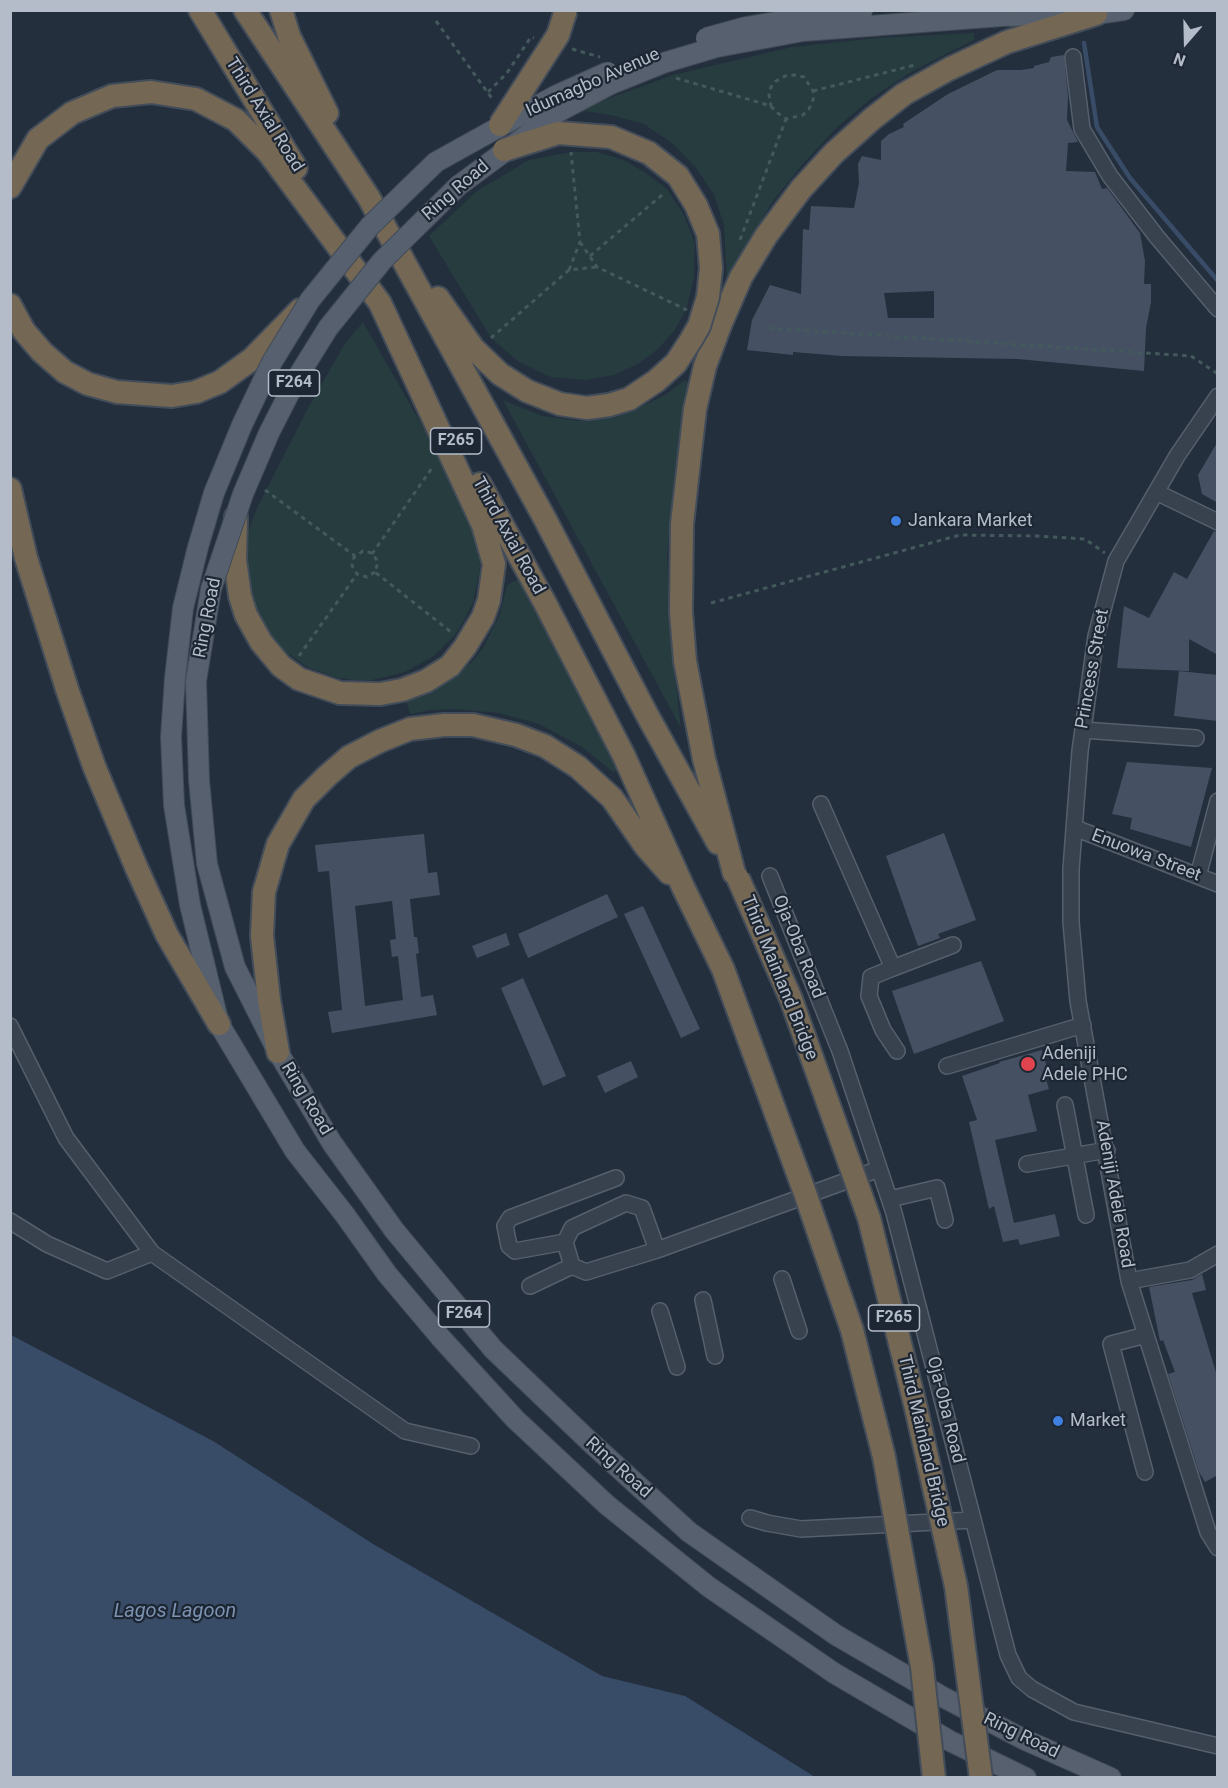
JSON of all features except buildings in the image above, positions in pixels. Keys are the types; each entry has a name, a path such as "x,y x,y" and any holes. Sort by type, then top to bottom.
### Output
{"highway":[{"name":"Third Axial Road","path":"200,10 380,303 545,603 624,756 683,887"},
{"name":"F264","path":"245,10 369,198 473,348 500,374 527,391 560,404 587,408 629,399 656,381 676,363 699,326 708,297 711,268 708,234 696,205 678,176 649,153 611,137 558,133 504,150"},
{"path":"281,10 289,36 369,198"},
{"path":"500,125 558,35 566,10"},
{"path":"736,875 702,748 685,661 681,612 682,524 694,410 705,366 721,323 741,277 766,236 801,189 834,153 872,118 904,94 949,69 1007,42 1096,14"},
{"path":"10,187 38,139 72,113 111,96 152,92 196,99 236,120 268,152 380,303 483,525 494,564 489,600 478,626 465,647 450,666 426,681 402,690 380,694 340,693 299,678 281,666 261,642 246,615 240,597 236,560 236,516"},
{"name":"F265","path":"369,198 545,519 645,711 736,875"},
{"path":"10,305 24,331 42,352 65,372 88,384 117,392 172,396 196,392 220,382 252,359 310,300"},
{"name":"F264","path":"10,489 26,558 94,766 167,935 219,1024"},
{"path":"278,1052 269,1000 262,936 264,892 278,844 304,799 349,757 380,741 410,729 444,725 473,725 516,735 545,746 578,767 612,798 646,847 683,887"},
{"name":"Third Mainland Bridge","path":"736,875 791,999 869,1218 916,1408 956,1586 981,1778"},
{"name":"F265","path":"683,887 723,969 805,1192 852,1330 884,1457 922,1667 934,1778"}],"main road":[{"name":"Idumagbo Avenue","path":"500,125 555,96 627,64 695,41 746,27 863,10"},
{"name":"Idumagbo Avenue","path":"504,150 558,112 611,84 663,63 717,48 803,31 1002,16 1096,14 1124,10"},
{"name":"Ring Road","path":"500,125 436,162 369,226 310,300 273,362 242,425 214,493 183,608 171,737 174,806 190,904 219,1024 295,1151 387,1274 441,1338 532,1434 607,1505 709,1587 834,1673 950,1741 1020,1774"},
{"name":"Ring Road","path":"504,150 458,186 382,261 328,328 297,378 269,433 243,494 211,589 196,681 199,780 207,864 235,966 278,1052 332,1143 394,1230 493,1349 588,1440 689,1532 826,1628 941,1696 1023,1739 1111,1778"}],"street":[{"path":"1073,57 1082,129 1110,176 1157,237 1218,309"},
{"name":"Princess Street","path":"1075,828 1083,730 1096,636 1116,561 1177,456 1218,396"},
{"path":"1156,492 1218,522"},
{"path":"1083,730 1196,738"},
{"path":"1198,876 1218,801"},
{"path":"821,804 892,968"},
{"name":"Enuowa Street","path":"1075,828 1218,884"},
{"name":"Adeniji Adele Road","path":"1075,828 1071,869 1071,922 1078,1001 1107,1150 1129,1281 1218,1548"},
{"name":"Oja-Oba Road","path":"770,876 840,1051 890,1199 1008,1655 1019,1678 1032,1689 1074,1713 1218,1746"},
{"path":"897,1051 883,1030 869,996 871,976 953,945"},
{"path":"947,1066 1083,1025"},
{"path":"10,1026 66,1138 152,1253 405,1431 471,1446"},
{"path":"1065,1105 1086,1215"},
{"path":"1027,1164 1107,1150"},
{"path":"530,1286 572,1266 586,1272 657,1250 879,1169"},
{"path":"565,1242 515,1251 509,1245 505,1226 510,1218 616,1178"},
{"path":"890,1199 937,1188 945,1220"},
{"path":"572,1266 565,1242 572,1228 626,1203 642,1208 657,1250"},
{"path":"10,1221 47,1244 107,1271 152,1253"},
{"path":"1129,1281 1191,1270 1218,1254"},
{"path":"782,1279 799,1331"},
{"path":"703,1300 715,1356"},
{"path":"660,1311 677,1367"},
{"path":"1145,1472 1111,1344 1146,1335"},
{"path":"750,1518 801,1529 973,1520"}],"path":[{"path":"813,91 916,65"},
{"path":"785,76 804,77 813,91 814,97 803,116 794,119 786,118 771,106 769,96 771,87 785,76"},
{"path":"590,256 662,195"},
{"path":"491,338 569,270 597,267 580,242"},
{"path":"768,328 1191,356 1218,374"},
{"path":"372,554 432,468"},
{"path":"265,490 355,556"},
{"path":"711,603 960,535 1085,539 1116,561"},
{"path":"363,551 372,554 378,562 375,572 367,577 357,574 352,566 355,556 363,551"},
{"path":"375,572 455,635"},
{"path":"297,660 357,574"}],"green space":[{"path":"974,33 974,40 913,71 873,97 836,128 772,202 727,284 724,225 714,195 697,169 672,143 644,124 611,115 577,110 673,75 792,47 877,38"},
{"path":"571,152 597,152 623,160 646,173 667,189 684,215 695,243 694,278 686,310 674,331 658,349 638,364 614,375 586,380 551,377 519,362 491,338 429,236 477,191 529,160"},
{"path":"363,322 459,490 472,520 480,569 473,602 455,635 434,656 405,672 372,680 338,678 307,667 279,647 259,620 246,589 245,539 257,508 308,408 344,345"},
{"path":"685,380 692,386 675,470 667,556 671,642 681,728 503,400 542,416 579,421 613,416 638,408 665,395"},
{"path":"518,579 620,769 613,772 582,747 539,724 499,713 455,709 410,714 406,701 431,692 472,662 483,648 500,614 507,585"}],"water":[{"name":"Lagos Lagoon","path":"11,1335 213,1441 373,1544 602,1676 685,1696 815,1777 11,1777"}],"waterway":[{"path":"1084,43 1097,127 1130,178 1218,281"}],"place":[{"name":"Jankara Market","path":"896,521"},
{"name":"Adeniji Adele PHC","path":"1028,1064"},
{"name":"Market","path":"1058,1421"}]}
